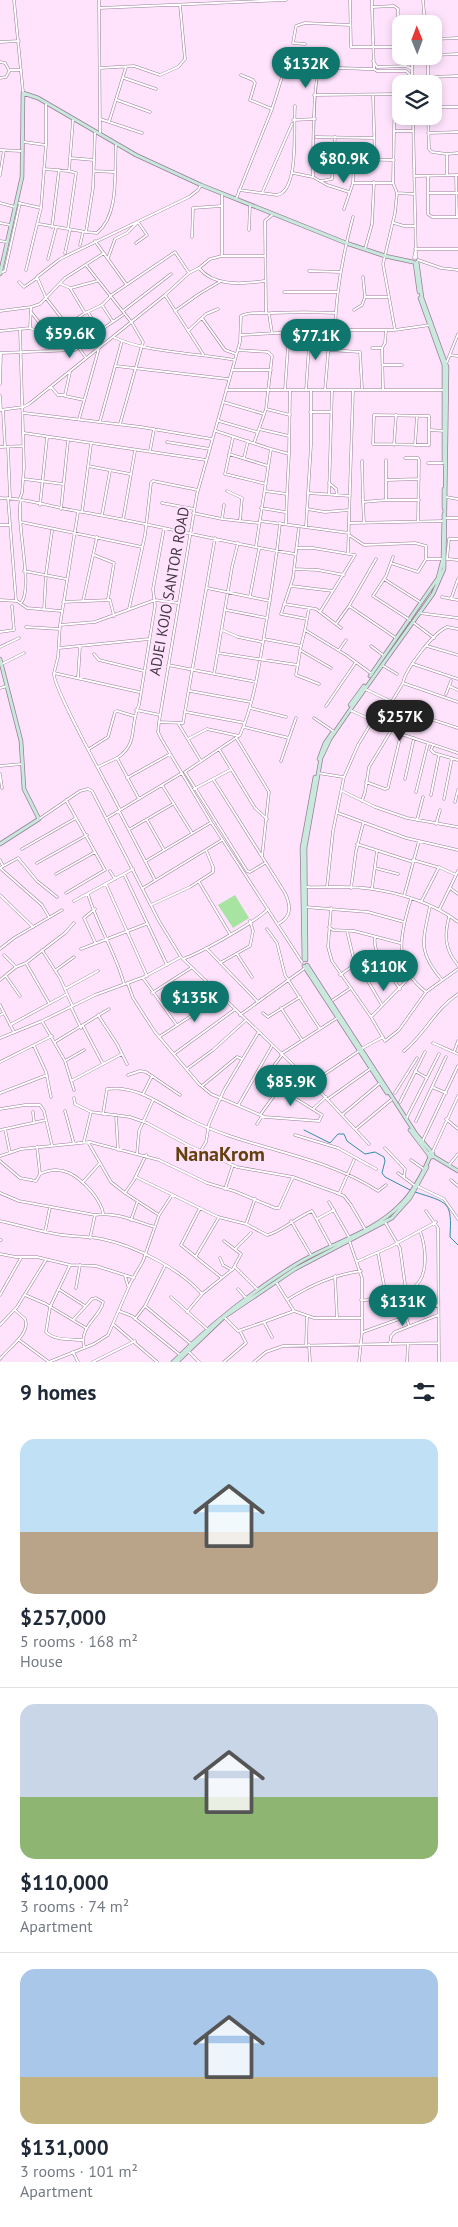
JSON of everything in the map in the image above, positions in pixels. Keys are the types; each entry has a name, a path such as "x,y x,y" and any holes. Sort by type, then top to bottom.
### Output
{"street":[{"path":"14,0 24,93 24,151 18,203 5,271 0,271 2,255 15,207 18,203"},
{"path":"99,0 100,135"},
{"path":"99,8 286,0"},
{"path":"350,0 351,47 392,46"},
{"path":"372,0 374,69"},
{"path":"423,0 424,15"},
{"path":"100,68 138,67 160,75 182,64 185,58 180,5"},
{"path":"372,7 394,6 398,9 398,15"},
{"path":"305,44 293,43 296,26 305,24 351,26"},
{"path":"442,38 458,38"},
{"path":"0,42 19,41"},
{"path":"442,55 458,54"},
{"path":"373,61 378,67 406,66 412,68 412,75"},
{"path":"0,62 5,63 9,70"},
{"path":"110,122 126,66"},
{"path":"313,177 315,137 314,95 317,73 321,69 329,67 355,70 406,71 410,75"},
{"path":"236,199 272,109 282,77 285,74 301,69 317,73"},
{"path":"9,70 21,70"},
{"path":"0,78 6,77 9,70"},
{"path":"241,75 253,80 255,84 250,100 272,109"},
{"path":"442,77 458,76"},
{"path":"124,78 156,89"},
{"path":"24,93 46,103 116,144 202,185 272,215 385,256 415,260 441,268 458,270"},
{"path":"373,94 375,160"},
{"path":"314,95 392,94"},
{"path":"117,100 150,112"},
{"path":"26,270 41,208 46,145 46,103"},
{"path":"240,190 281,194 287,188 293,173 293,121 295,106"},
{"path":"442,107 458,107"},
{"path":"100,119 142,133"},
{"path":"293,121 315,119"},
{"path":"69,171 73,120"},
{"path":"262,193 293,121"},
{"path":"394,125 393,184 397,193 394,223 382,264 394,330"},
{"path":"413,125 415,260 420,296 444,365 445,559 437,580 411,621 382,665 325,743 319,758 303,840 301,870 305,966 337,1018 360,1050 370,1069 431,1155"},
{"path":"428,125 430,152 458,153"},
{"path":"394,131 413,130"},
{"path":"428,133 458,132"},
{"path":"80,245 85,232 94,171 95,133"},
{"path":"315,137 374,138"},
{"path":"319,181 332,178 335,137"},
{"path":"24,142 46,145"},
{"path":"38,224 97,233 110,215 116,144"},
{"path":"0,150 24,151"},
{"path":"0,175 4,150"},
{"path":"447,154 447,175"},
{"path":"70,158 94,160"},
{"path":"334,159 354,161 394,160"},
{"path":"344,208 353,183 354,161"},
{"path":"44,169 76,173 65,253"},
{"path":"52,227 59,170"},
{"path":"94,171 114,172"},
{"path":"293,173 313,177 350,192"},
{"path":"414,176 457,175 458,217 430,216 428,210 428,176"},
{"path":"353,183 374,182 393,184"},
{"path":"365,250 372,224 374,182"},
{"path":"19,282 24,287 37,278 50,265 189,197 202,185"},
{"path":"397,193 414,194"},
{"path":"428,193 457,193"},
{"path":"222,194 222,256"},
{"path":"0,203 15,207"},
{"path":"18,203 41,208"},
{"path":"249,230 250,205"},
{"path":"192,237 193,208 222,206"},
{"path":"272,215 265,221 266,313 287,311 336,313"},
{"path":"335,330 337,292 353,217"},
{"path":"136,243 147,235 138,221"},
{"path":"108,258 115,239 126,233 138,221"},
{"path":"0,223 11,225"},
{"path":"394,223 415,226"},
{"path":"48,259 56,227"},
{"path":"0,241 7,242"},
{"path":"96,241 126,284"},
{"path":"415,249 458,249"},
{"path":"0,331 30,328 49,335 56,333 86,312 102,305 109,300 110,296 126,284 175,252 189,273"},
{"path":"0,311 32,307 40,304 72,273 104,253"},
{"path":"1,410 23,407 51,387 165,295 189,273 210,259 222,256 264,256"},
{"path":"415,260 422,298 446,364 445,520"},
{"path":"86,265 141,335 143,345 120,424"},
{"path":"199,268 203,273 236,285 266,280"},
{"path":"309,271 341,272"},
{"path":"123,311 171,274"},
{"path":"354,310 362,305 365,296 364,277"},
{"path":"37,278 46,298 67,325"},
{"path":"70,288 97,281"},
{"path":"175,311 221,281"},
{"path":"61,284 70,288 99,331"},
{"path":"284,292 337,292"},
{"path":"165,295 204,355"},
{"path":"365,296 388,297"},
{"path":"102,305 113,322"},
{"path":"30,328 32,307"},
{"path":"188,331 202,318 218,309"},
{"path":"32,312 49,335"},
{"name":"ADJEI KOJO SANTOR ROAD","path":"266,313 241,316 241,335 238,350 228,379 216,431 206,460 193,513 160,715 159,735 211,822 304,961"},
{"path":"269,314 272,333"},
{"path":"0,384 1,353 61,352 79,348 99,331 124,315"},
{"path":"202,318 226,350 236,354"},
{"path":"241,335 330,330 394,330 430,325"},
{"path":"20,329 21,397 24,413 24,479 20,499 24,571 23,599 21,603"},
{"path":"325,390 330,330"},
{"path":"383,389 382,348 385,343 386,330"},
{"path":"306,390 310,331"},
{"path":"285,390 288,332"},
{"path":"446,364 458,335"},
{"path":"113,337 122,341 143,345 235,360"},
{"path":"99,422 122,341"},
{"path":"79,348 86,358"},
{"path":"79,420 99,348"},
{"path":"372,348 382,348"},
{"path":"238,350 270,353 272,358 266,409 254,443"},
{"path":"329,350 360,352 362,389"},
{"path":"450,355 458,356"},
{"path":"383,365 402,365"},
{"path":"116,366 228,379"},
{"path":"232,370 271,370"},
{"path":"64,396 70,380 70,372"},
{"path":"51,387 58,395 84,400"},
{"path":"226,390 445,390"},
{"path":"286,523 290,390"},
{"path":"306,526 311,390"},
{"path":"329,494 332,390"},
{"path":"348,552 352,390"},
{"path":"0,396 7,447 10,525 16,600"},
{"path":"223,402 264,414"},
{"path":"266,409 290,415"},
{"path":"310,412 331,412"},
{"path":"24,413 120,424 213,439"},
{"path":"374,415 396,415 429,416 429,445 373,444 374,415"},
{"path":"394,445 396,415"},
{"path":"415,445 417,416"},
{"path":"218,421 257,432"},
{"path":"150,452 154,429"},
{"path":"259,429 289,436"},
{"path":"430,430 445,431"},
{"path":"216,431 289,454"},
{"path":"24,433 206,460"},
{"path":"233,436 224,471 226,475 266,484"},
{"path":"40,505 47,437"},
{"path":"61,508 68,440"},
{"path":"244,458 248,441"},
{"path":"167,442 210,449"},
{"path":"91,444 61,611 59,648 54,673 55,683 155,880"},
{"path":"0,447 23,446"},
{"path":"256,547 271,449"},
{"path":"123,520 135,450"},
{"path":"229,454 268,466"},
{"path":"405,458 419,459 418,521"},
{"path":"386,460 386,500"},
{"path":"362,461 364,523"},
{"path":"428,463 444,463"},
{"path":"88,466 131,474"},
{"path":"102,515 110,471"},
{"path":"24,479 43,483 64,484"},
{"path":"387,480 419,479"},
{"path":"129,609 146,524 151,482 198,490"},
{"path":"329,483 336,489 337,495"},
{"path":"227,491 242,498 240,521"},
{"path":"265,491 287,494"},
{"path":"308,493 350,496"},
{"path":"446,497 458,498"},
{"path":"0,498 20,499 40,505 102,515 296,554"},
{"path":"363,502 419,500"},
{"path":"162,503 194,509"},
{"path":"222,519 224,505"},
{"path":"261,508 285,512"},
{"path":"307,510 325,512 350,510"},
{"path":"193,513 240,521 286,523 349,534 364,545 423,544 426,547 426,559 417,572 392,563"},
{"path":"350,523 458,518"},
{"path":"21,522 52,530 142,547"},
{"path":"265,863 250,872 247,871 185,772 238,737 244,727 250,708 264,641 280,523"},
{"path":"0,525 10,525"},
{"path":"299,526 294,570 282,615 307,619"},
{"path":"98,767 117,758 130,746 134,716 144,671 155,600 153,589 164,528"},
{"path":"44,610 46,574 52,530"},
{"path":"83,601 97,537"},
{"path":"159,722 183,723 215,538"},
{"path":"304,961 306,836 318,773 326,748 372,674 397,638 419,613 440,581 449,539 458,539"},
{"path":"214,674 232,567 238,543"},
{"path":"250,596 259,548"},
{"path":"296,548 348,552 355,556 320,612"},
{"path":"94,555 114,563 108,599 111,602 114,616"},
{"path":"393,557 384,579 373,596 434,638"},
{"path":"336,624 349,606 376,559"},
{"path":"426,559 458,560"},
{"path":"294,570 318,570 344,575"},
{"path":"24,571 67,579"},
{"path":"384,579 422,604"},
{"path":"451,599 458,579"},
{"path":"290,586 333,592"},
{"path":"207,588 270,601"},
{"path":"442,597 458,600"},
{"path":"63,602 108,599"},
{"path":"0,600 16,600 27,608 61,611"},
{"path":"60,625 95,622 155,600 178,602"},
{"path":"284,604 310,608 320,612 341,628"},
{"path":"0,632 14,631 12,606"},
{"path":"349,606 397,638"},
{"path":"310,608 296,675 319,684"},
{"path":"226,610 267,618"},
{"path":"419,613 458,618"},
{"path":"26,627 60,629"},
{"path":"391,703 403,684 406,671 434,638 444,628 458,629"},
{"path":"222,630 238,637 301,646"},
{"path":"305,630 339,650 372,674"},
{"path":"0,647 19,638"},
{"path":"59,648 149,638"},
{"path":"339,650 346,640"},
{"path":"78,679 80,646"},
{"path":"371,646 385,656"},
{"path":"427,646 458,655"},
{"path":"300,650 331,668"},
{"path":"218,653 298,665"},
{"path":"24,654 1,662 21,741 25,792 39,820"},
{"path":"94,654 99,660 144,671"},
{"path":"326,706 356,662"},
{"path":"413,664 458,679"},
{"path":"168,665 256,682"},
{"path":"382,665 397,674"},
{"path":"54,673 140,693"},
{"path":"446,694 451,680"},
{"path":"403,684 458,702"},
{"path":"0,688 7,686"},
{"path":"449,686 458,690"},
{"path":"364,688 391,703 424,717 458,728"},
{"path":"190,691 251,702"},
{"path":"250,708 286,717"},
{"path":"136,710 160,715"},
{"path":"350,710 401,734 458,752"},
{"path":"89,749 108,737 115,712 134,716"},
{"path":"186,712 245,723"},
{"path":"281,761 296,718"},
{"path":"314,718 333,731"},
{"path":"327,887 332,838 344,777 358,745 373,720"},
{"path":"178,723 200,761"},
{"path":"244,727 289,738"},
{"path":"188,739 207,729 238,737 269,788 262,856"},
{"path":"362,801 369,766 392,730"},
{"path":"366,782 385,789 388,788 401,734"},
{"path":"405,779 414,738"},
{"path":"416,792 428,743"},
{"path":"433,745 432,751 458,760"},
{"path":"219,749 255,808 266,818"},
{"path":"128,778 170,754"},
{"path":"431,795 439,755"},
{"path":"117,758 139,800"},
{"path":"444,799 452,758"},
{"path":"0,766 22,764"},
{"path":"194,789 230,769"},
{"path":"107,818 182,773"},
{"path":"318,773 344,777"},
{"path":"0,774 2,788"},
{"path":"213,779 285,893 289,907 287,919 278,924"},
{"path":"162,785 192,834"},
{"path":"1,842 39,820 80,791 89,789 96,796 151,905 182,958 312,1083 369,1144"},
{"path":"455,802 458,790"},
{"path":"342,791 384,811 416,820 458,827"},
{"path":"416,820 423,797"},
{"path":"66,800 105,870 66,893"},
{"path":"129,829 174,804"},
{"path":"436,824 440,810"},
{"path":"338,813 419,841 458,850"},
{"path":"22,849 77,817"},
{"path":"148,820 164,850"},
{"path":"146,861 211,822"},
{"path":"351,888 357,844 363,823"},
{"path":"37,863 87,835"},
{"path":"143,888 223,840"},
{"path":"404,897 419,841"},
{"path":"357,844 438,867 456,875"},
{"path":"151,905 199,882 214,872 214,867 206,850"},
{"path":"372,888 377,851"},
{"path":"56,874 96,852"},
{"path":"1,868 18,858 37,881 57,897"},
{"path":"0,860 1,868 42,905 49,917"},
{"path":"421,902 438,867"},
{"path":"375,868 398,874"},
{"path":"74,901 133,869"},
{"path":"110,871 115,879"},
{"path":"439,910 458,871"},
{"path":"124,874 167,965"},
{"path":"199,882 230,934"},
{"path":"106,884 147,976"},
{"path":"304,887 372,888 421,902 450,915 458,922"},
{"path":"450,888 458,894"},
{"path":"88,894 106,939 119,964 124,985"},
{"path":"0,895 33,927"},
{"path":"0,902 3,899"},
{"path":"411,899 400,943 411,976 426,992"},
{"path":"430,906 423,950 430,966 442,980"},
{"path":"305,907 379,914 404,922"},
{"path":"331,908 329,954 340,975 371,1017 385,1041 399,1030 426,992 458,969"},
{"path":"94,909 84,918 96,943"},
{"path":"0,1038 42,1021 95,995 143,978 206,948 268,909"},
{"path":"0,949 62,910"},
{"path":"450,915 446,932 446,943 458,965"},
{"path":"220,963 250,946 253,931 250,921"},
{"path":"0,980 66,933 74,923"},
{"path":"81,949 147,924"},
{"path":"329,927 336,931 375,936 400,943"},
{"path":"267,929 277,943 283,969 288,979 320,1029"},
{"path":"347,931 357,963 382,1005"},
{"path":"375,936 374,941 378,953 400,989"},
{"path":"206,948 258,1002"},
{"path":"42,950 56,971 71,1006 104,1065"},
{"path":"237,954 252,977"},
{"path":"4,955 16,967"},
{"path":"56,971 74,957"},
{"path":"26,963 50,1003"},
{"path":"340,975 357,963"},
{"path":"240,1015 305,966"},
{"path":"305,966 422,1143 431,1155 458,1171"},
{"path":"152,993 191,968"},
{"path":"65,989 98,971"},
{"path":"6,976 20,996"},
{"path":"371,1017 411,976"},
{"path":"143,978 177,1025"},
{"path":"177,1001 206,981"},
{"path":"128,984 133,998 159,1036 202,1086 220,1099 261,1116 319,1121 322,1116 313,1109 264,1080"},
{"path":"333,1000 351,988"},
{"path":"10,1025 67,994"},
{"path":"404,1051 418,1037 442,1006 458,994"},
{"path":"159,1036 222,996"},
{"path":"264,1014 268,1017 300,997"},
{"path":"0,1005 14,1032"},
{"path":"282,1008 302,1040"},
{"path":"55,1042 110,1009"},
{"path":"174,1054 235,1009"},
{"path":"0,1015 4,1014"},
{"path":"98,1015 127,1064"},
{"path":"258,1088 282,1054 337,1018"},
{"path":"187,1069 218,1046 246,1020"},
{"path":"42,1021 65,1061 74,1090"},
{"path":"201,1150 209,1124 217,1110 220,1099 258,1033"},
{"path":"0,1062 52,1036"},
{"path":"312,1083 360,1050 383,1037"},
{"path":"454,1052 458,1041"},
{"path":"434,1043 458,1054"},
{"path":"34,1046 47,1075 52,1097"},
{"path":"238,1105 272,1046"},
{"path":"65,1061 84,1050"},
{"path":"400,1102 425,1052"},
{"path":"71,1081 122,1054"},
{"path":"406,1119 439,1054"},
{"path":"202,1086 237,1057 242,1059"},
{"path":"416,1121 446,1057"},
{"path":"395,1093 417,1058"},
{"path":"422,1143 458,1066"},
{"path":"258,1124 279,1088 295,1067"},
{"path":"313,1109 370,1069"},
{"path":"128,1075 140,1071 152,1076 180,1095"},
{"path":"416,1071 427,1078"},
{"path":"0,1093 47,1075"},
{"path":"143,1094 152,1076"},
{"path":"343,1114 380,1083"},
{"path":"432,1086 446,1093"},
{"path":"103,1114 106,1088 125,1089 143,1094 209,1129 231,1138 301,1157 348,1174 378,1191 386,1185"},
{"path":"173,1362 191,1344 224,1317 311,1255 385,1222 403,1207 416,1186 458,1096"},
{"path":"74,1098 75,1104 91,1112 144,1122 233,1166 294,1177 339,1194 351,1205 366,1230"},
{"path":"136,1154 139,1130 153,1099"},
{"path":"356,1129 391,1100"},
{"path":"0,1109 40,1105 46,1120 52,1146"},
{"path":"65,1111 74,1144"},
{"path":"33,1112 34,1123"},
{"path":"84,1142 91,1112"},
{"path":"116,1116 118,1150"},
{"path":"0,1130 46,1120"},
{"path":"446,1120 458,1129"},
{"path":"5,1128 10,1152"},
{"path":"295,1135 338,1148 376,1169"},
{"path":"88,1142 112,1184 159,1215"},
{"path":"0,1156 10,1152 37,1147 88,1142 146,1155 175,1166 207,1183 279,1208 294,1177"},
{"path":"0,1161 20,1178 35,1182 40,1174 37,1147"},
{"path":"385,1148 405,1169 404,1177"},
{"path":"449,1165 458,1154"},
{"path":"125,1193 136,1177 146,1155"},
{"path":"416,1186 431,1155"},
{"path":"339,1194 354,1158"},
{"path":"412,1160 424,1169"},
{"path":"83,1182 100,1163"},
{"path":"225,1189 233,1166"},
{"path":"40,1174 50,1171 65,1171 74,1174 83,1182 101,1206 103,1214"},
{"path":"398,1173 416,1186 444,1199 458,1219"},
{"path":"136,1177 218,1217 246,1224 269,1235 312,1211 331,1246"},
{"path":"451,1180 457,1185 458,1181"},
{"path":"0,1193 19,1201 95,1215 103,1214 155,1227"},
{"path":"18,1340 49,1362 84,1348 106,1336 114,1324 128,1287 145,1255 159,1215 172,1194"},
{"path":"366,1230 396,1210 411,1194"},
{"path":"246,1224 255,1199"},
{"path":"131,1220 137,1202"},
{"path":"329,1202 349,1238 361,1271 362,1332 359,1362"},
{"path":"45,1232 50,1206"},
{"path":"200,1208 181,1242 182,1247 223,1278"},
{"path":"317,1219 334,1210"},
{"path":"426,1210 436,1222 438,1235 439,1362"},
{"path":"90,1238 95,1215"},
{"path":"196,1256 218,1217"},
{"path":"0,1221 45,1232 113,1242 145,1255 165,1266 202,1294"},
{"path":"292,1221 311,1255"},
{"path":"385,1222 400,1248 406,1291"},
{"path":"358,1261 378,1253 436,1222"},
{"path":"361,1300 374,1300 406,1291 415,1286 424,1265 425,1250 420,1231"},
{"path":"235,1249 251,1233"},
{"path":"178,1362 208,1330 246,1298 349,1238"},
{"path":"186,1312 202,1294 235,1267 241,1255 224,1241"},
{"path":"378,1253 386,1296"},
{"path":"0,1254 20,1258 37,1257 70,1265 96,1266 134,1278"},
{"path":"0,1295 20,1258"},
{"path":"220,1258 223,1265 232,1270"},
{"path":"0,1325 15,1310 46,1260"},
{"path":"70,1265 50,1308 48,1334 59,1338 83,1340"},
{"path":"76,1288 80,1265"},
{"path":"135,1319 165,1266"},
{"path":"235,1267 258,1290"},
{"path":"287,1300 320,1281 361,1271"},
{"path":"125,1276 128,1287"},
{"path":"335,1276 337,1318"},
{"path":"275,1280 294,1311 307,1316 361,1318"},
{"path":"238,1288 246,1298"},
{"path":"59,1289 85,1306"},
{"path":"25,1295 86,1328"},
{"path":"171,1297 208,1330"},
{"path":"73,1320 94,1298 103,1302 103,1306 90,1320 86,1328 83,1340 84,1348"},
{"path":"362,1332 438,1305"},
{"path":"144,1306 191,1344"},
{"path":"0,1359 18,1340 26,1321 15,1310"},
{"path":"118,1311 135,1319 180,1355"},
{"path":"240,1331 294,1311"},
{"path":"390,1345 391,1336 409,1326 438,1315"},
{"path":"306,1345 307,1316"},
{"path":"224,1317 236,1330 240,1331 246,1343 224,1362"},
{"path":"406,1317 409,1326"},
{"path":"264,1322 272,1338"},
{"path":"114,1324 157,1362"},
{"path":"93,1362 135,1342"},
{"path":"254,1362 266,1352 277,1348 306,1345 438,1343"},
{"path":"407,1362 408,1344"},
{"path":"309,1345 310,1362"},
{"path":"188,1351 198,1362"},
{"path":"73,1352 78,1362"}],"green space":[{"path":"235,895 249,918 233,928 218,905"}],"waterway":[{"path":"304,1130 330,1143 338,1134 344,1134 347,1141 365,1154 375,1152 384,1157 382,1173 385,1177 412,1191"},
{"path":"415,1192 446,1205 450,1216 450,1237 458,1245"}],"district":[{"name":"NanaKrom","path":"220,1154"}]}
